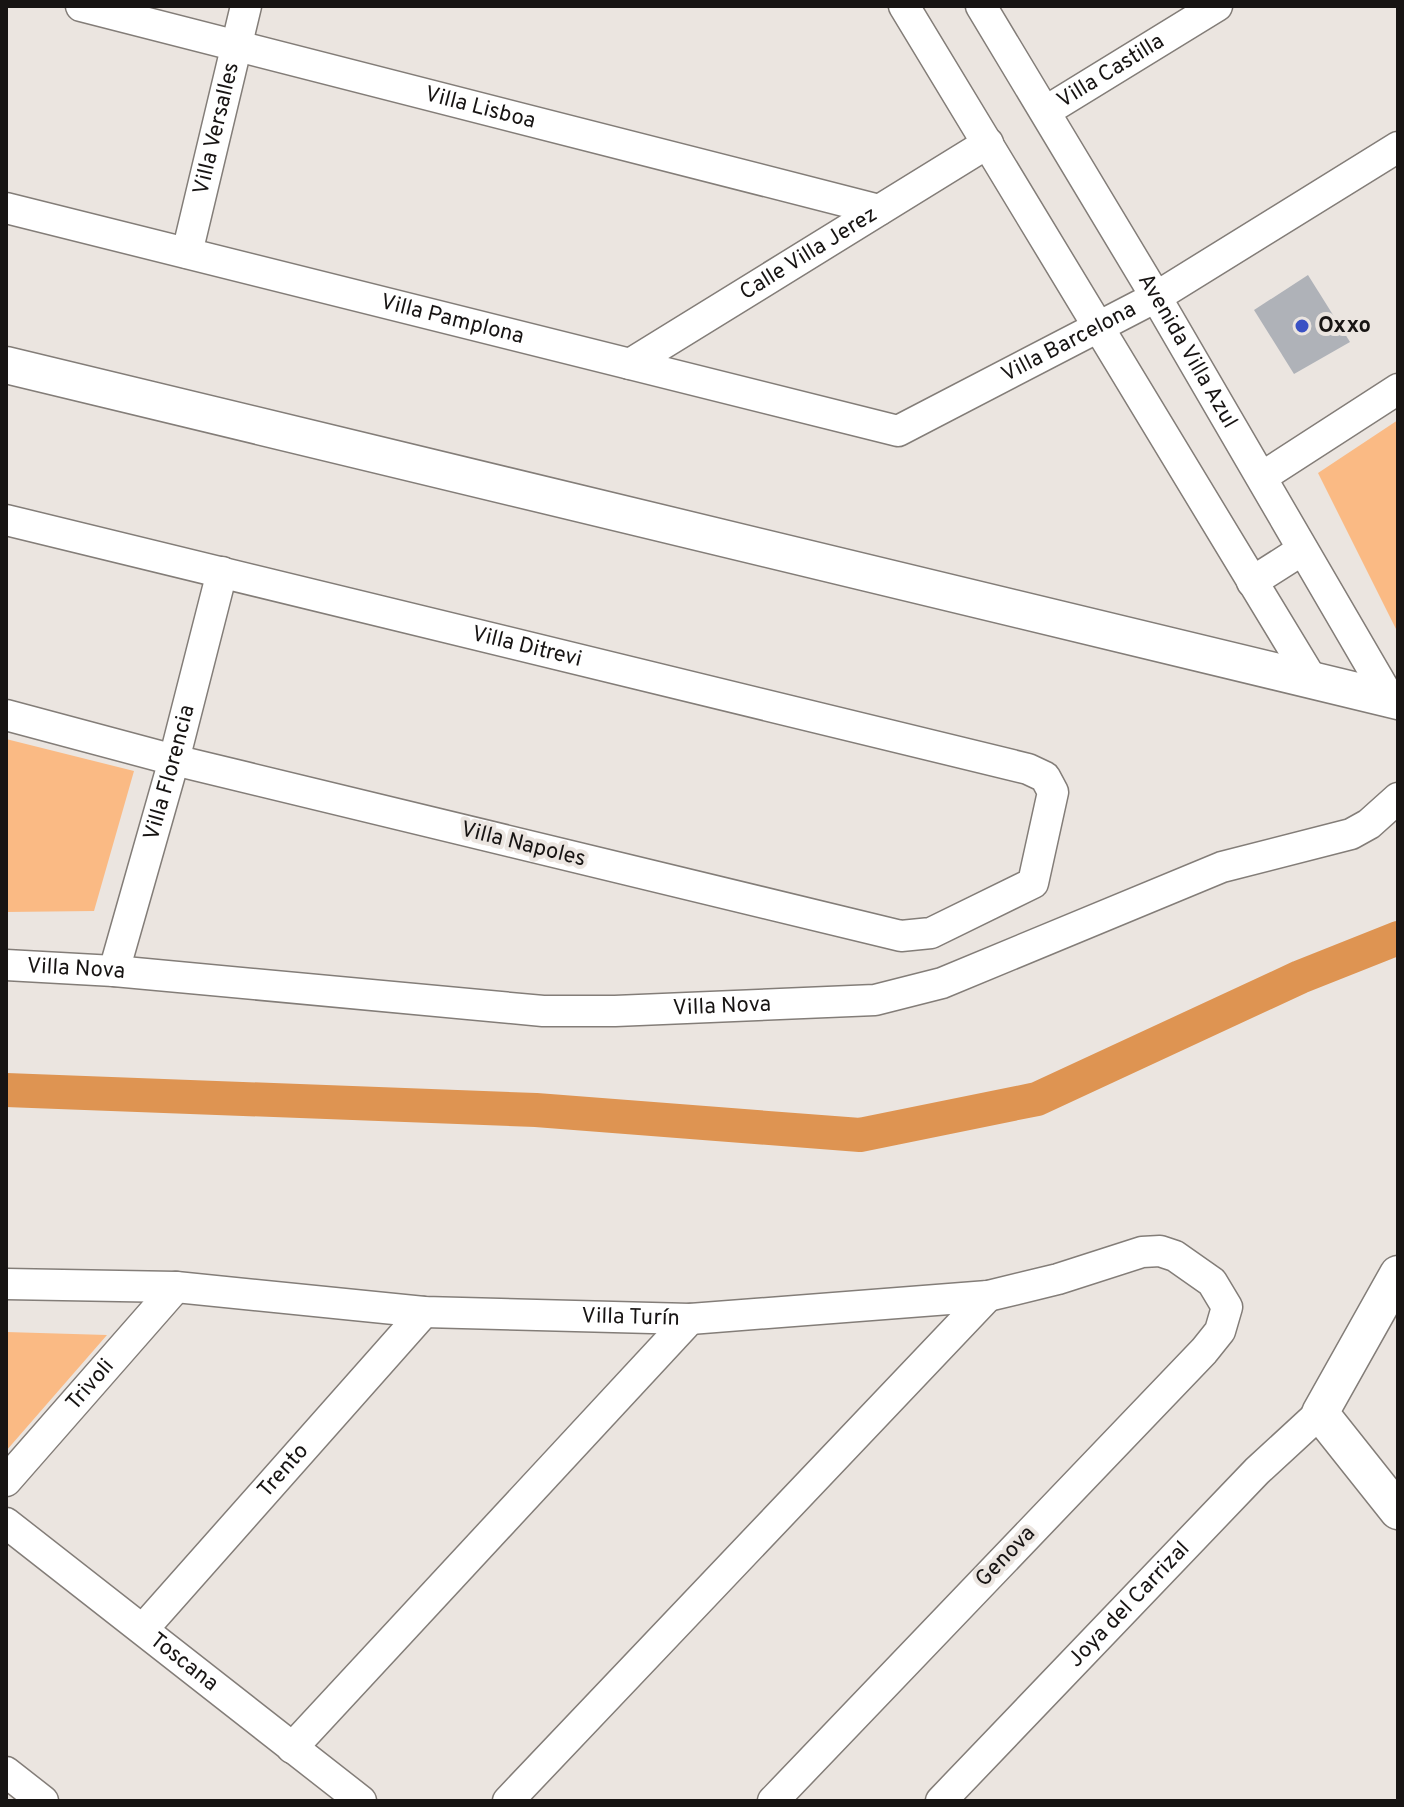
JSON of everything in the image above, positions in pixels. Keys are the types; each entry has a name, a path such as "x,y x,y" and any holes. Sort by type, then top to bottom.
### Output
{"street":[{"name":"Villa Lisboa","path":"81,6 879,210"},
{"name":"Villa Versalles","path":"187,253 246,6"},
{"path":"904,6 1314,683"},
{"name":"Avenida Villa Azul","path":"981,6 1394,700"},
{"name":"Villa Castilla","path":"1046,111 1217,6"},
{"name":"Calle Villa Jerez","path":"630,364 988,143"},
{"name":"Villa Barcelona","path":"898,431 1156,297 1398,147"},
{"name":"Villa Pamplona","path":"6,208 898,431"},
{"path":"6,365 1394,700"},
{"path":"1262,477 1398,389"},
{"name":"Villa Ditrevi","path":"6,520 1028,769 1045,777 1053,792 1033,883"},
{"path":"1252,582 1302,550"},
{"name":"Villa Florencia","path":"114,971 174,760 222,572"},
{"name":"Villa Napoles","path":"6,715 174,760 901,936 931,933 1033,883"},
{"name":"Villa Nova","path":"6,965 114,971 543,1011 875,1000 942,983 1222,867 1351,834 1369,824 1398,798"},
{"name":"Villa Turín","path":"6,1284 176,1287 424,1312 690,1319 988,1296 1058,1279 1142,1252 1160,1251 1175,1256 1212,1282 1227,1307"},
{"path":"1398,1274 1320,1413 1398,1511"},
{"name":"Trivoli","path":"6,1481 176,1287"},
{"path":"508,1801 988,1296"},
{"name":"Genova","path":"773,1801 1204,1351 1220,1331 1227,1307"},
{"name":"Trento","path":"144,1628 424,1312"},
{"path":"292,1748 690,1319"},
{"name":"Joya del Carrizal","path":"941,1801 1257,1471 1320,1413"},
{"name":"Toscana","path":"6,1523 144,1628 361,1801"},
{"path":"6,1772 43,1801"}],"shaded area":[{"path":"1398,420 1398,633 1318,473"},
{"path":"6,739 134,771 94,911 6,912"},
{"path":"6,1332 107,1335 6,1451"}],"building":[{"name":"Oxxo","path":"1308,275 1350,342 1294,374 1254,310"}],"waterway":[{"path":"6,1090 536,1110 860,1135 1037,1099 1300,977 1398,938"}],"place":[{"name":"Oxxo","path":"1302,326"}]}
